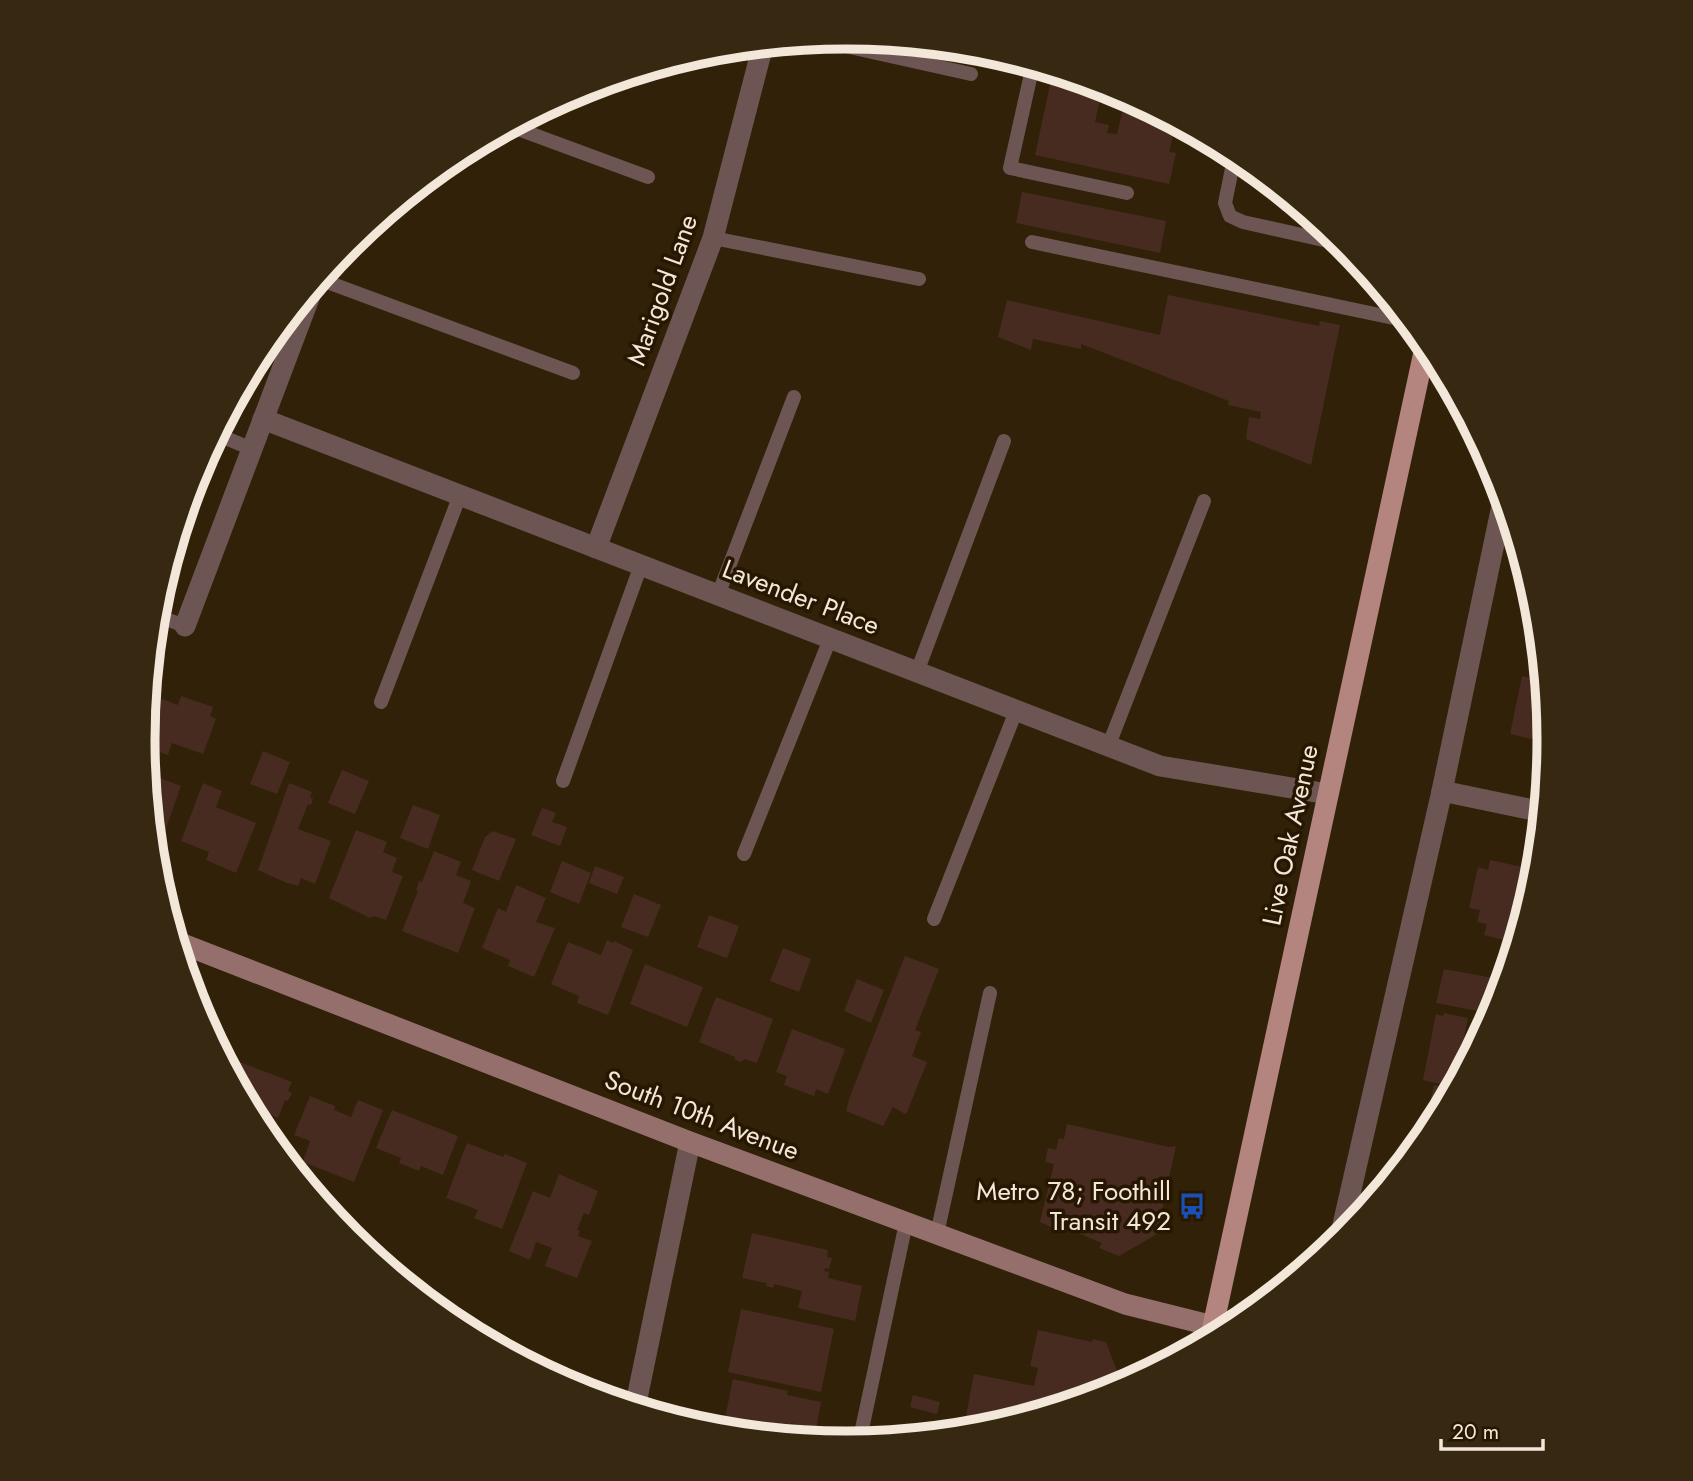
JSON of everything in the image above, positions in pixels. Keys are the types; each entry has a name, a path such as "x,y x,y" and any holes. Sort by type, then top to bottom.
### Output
{"main road":[{"name":"Live Oak Avenue","path":"1214,1326 1422,358"}],"street":[{"name":"Marigold Lane","path":"596,548 713,238 761,54"},
{"path":"184,626 303,314"},
{"name":"Lavender Place","path":"263,419 1160,766 1328,794"},
{"path":"1355,1208 1500,515"},
{"path":"1442,791 1534,809"},
{"name":"South 10th Avenue","path":"187,945 690,1142 1125,1304 1205,1331"},
{"path":"637,1399 690,1142"}],"lane":[{"path":"860,49 971,74"},
{"path":"1031,75 1010,168 1127,193"},
{"path":"522,130 648,177"},
{"path":"1232,167 1225,204 1230,216 1243,222 1322,240"},
{"path":"713,238 919,279"},
{"path":"1032,242 1393,318"},
{"path":"329,283 573,373"},
{"path":"718,595 794,397"},
{"path":"225,438 251,449"},
{"path":"917,672 1004,441"},
{"path":"381,702 460,495"},
{"path":"1108,747 1204,501"},
{"path":"563,781 641,565"},
{"path":"166,619 184,626"},
{"path":"744,854 830,639"},
{"path":"934,919 1016,711"},
{"path":"937,1234 990,993"},
{"path":"861,1432 906,1223"}],"building":[{"path":"1051,81 1100,98 1095,122 1109,125 1107,133 1117,134 1123,107 1174,132 1169,152 1176,153 1169,184 1035,155"},
{"path":"1022,192 1166,221 1160,253 1016,223"},
{"path":"1282,205 1294,214 1281,211"},
{"path":"1168,295 1319,326 1320,321 1340,325 1311,465 1246,439 1249,417 1260,419 1261,412 1228,405 1229,401 1081,344 1081,349 1033,339 1031,350 998,337 1007,300 1160,335"},
{"path":"1522,676 1535,679 1538,740 1510,734"},
{"path":"181,696 213,707 210,716 216,719 203,754 172,743 168,755 160,752 156,765 156,697 178,705"},
{"path":"263,751 290,762 277,794 250,784"},
{"path":"342,770 369,781 355,814 328,803"},
{"path":"156,776 181,786 164,834 161,831"},
{"path":"203,783 222,791 216,807 256,823 236,873 206,860 209,852 181,841"},
{"path":"289,783 312,792 311,805 308,804 298,829 331,841 315,884 301,878 298,886 289,884 258,870"},
{"path":"413,805 440,815 428,849 400,838"},
{"path":"542,808 556,813 552,822 567,827 560,846 531,835"},
{"path":"356,830 387,842 383,852 397,858 392,872 403,876 386,920 374,916 370,918 329,898"},
{"path":"493,831 516,839 499,881 472,870 485,837"},
{"path":"434,851 461,862 456,875 471,881 463,903 475,908 458,953 402,931 418,891 419,881 422,882"},
{"path":"1490,860 1526,868 1508,941 1484,935 1487,924 1477,922 1480,910 1469,908 1478,867 1488,870"},
{"path":"562,861 591,873 579,904 550,892"},
{"path":"595,866 624,877 617,894 589,883"},
{"path":"516,885 546,898 536,922 555,928 534,977 508,966 510,960 482,948 498,908 506,912"},
{"path":"634,894 661,905 648,937 621,927"},
{"path":"709,915 739,926 727,958 697,947"},
{"path":"607,940 633,950 608,1015 577,1003 579,996 551,984 568,942 601,955"},
{"path":"783,948 811,959 799,992 770,981"},
{"path":"905,956 939,969 915,1030 921,1032 912,1056 927,1062 907,1112 905,1114 893,1107 883,1126 846,1111"},
{"path":"645,964 703,987 687,1027 630,1004"},
{"path":"1444,969 1493,978 1482,1012 1436,1003"},
{"path":"857,979 884,990 871,1023 844,1011"},
{"path":"716,997 773,1019 757,1063 745,1059 741,1062 699,1042"},
{"path":"1444,1013 1468,1018 1460,1059 1446,1085 1423,1080 1436,1014 1443,1016"},
{"path":"792,1029 845,1049 828,1094 816,1089 814,1096 784,1085 787,1076 776,1072"},
{"path":"240,1062 292,1082 288,1091 292,1093 288,1101 285,1100 278,1118 264,1112 238,1067"},
{"path":"1434,1085 1444,1087 1427,1116 1424,1115 1425,1110 1428,1111"},
{"path":"310,1096 335,1106 334,1110 351,1117 358,1100 383,1110 354,1182 303,1162 310,1141 294,1135"},
{"path":"392,1110 458,1136 443,1175 421,1166 419,1171 399,1163 401,1158 376,1148"},
{"path":"1067,1124 1169,1147 1176,1146 1157,1234 1119,1256 1099,1248 1102,1243 1068,1229 1066,1234 1040,1222 1054,1164 1045,1162 1048,1148 1056,1150 1059,1138 1064,1139"},
{"path":"467,1143 527,1163 502,1229 474,1218 478,1210 446,1198"},
{"path":"559,1174 598,1191 589,1215 584,1213 577,1230 580,1231 578,1236 592,1241 577,1278 545,1266 552,1248 536,1242 530,1260 509,1251 533,1191 550,1198"},
{"path":"752,1233 828,1250 827,1257 832,1258 829,1269 825,1268 824,1271 829,1272 828,1278 862,1286 855,1321 798,1308 802,1291 774,1284 773,1288 766,1286 767,1283 742,1278"},
{"path":"741,1309 834,1329 821,1392 728,1372"},
{"path":"1038,1330 1092,1342 1093,1339 1106,1342 1119,1376 1025,1408 965,1421 974,1374 1034,1386 1038,1368 1030,1366"},
{"path":"733,1379 788,1391 787,1395 821,1402 816,1429 791,1423 789,1430 756,1426 727,1421 725,1418"},
{"path":"913,1395 940,1402 937,1414 910,1407"}],"place":[{"name":"Metro 78; Foothill Transit 492","path":"1192,1206"}]}
